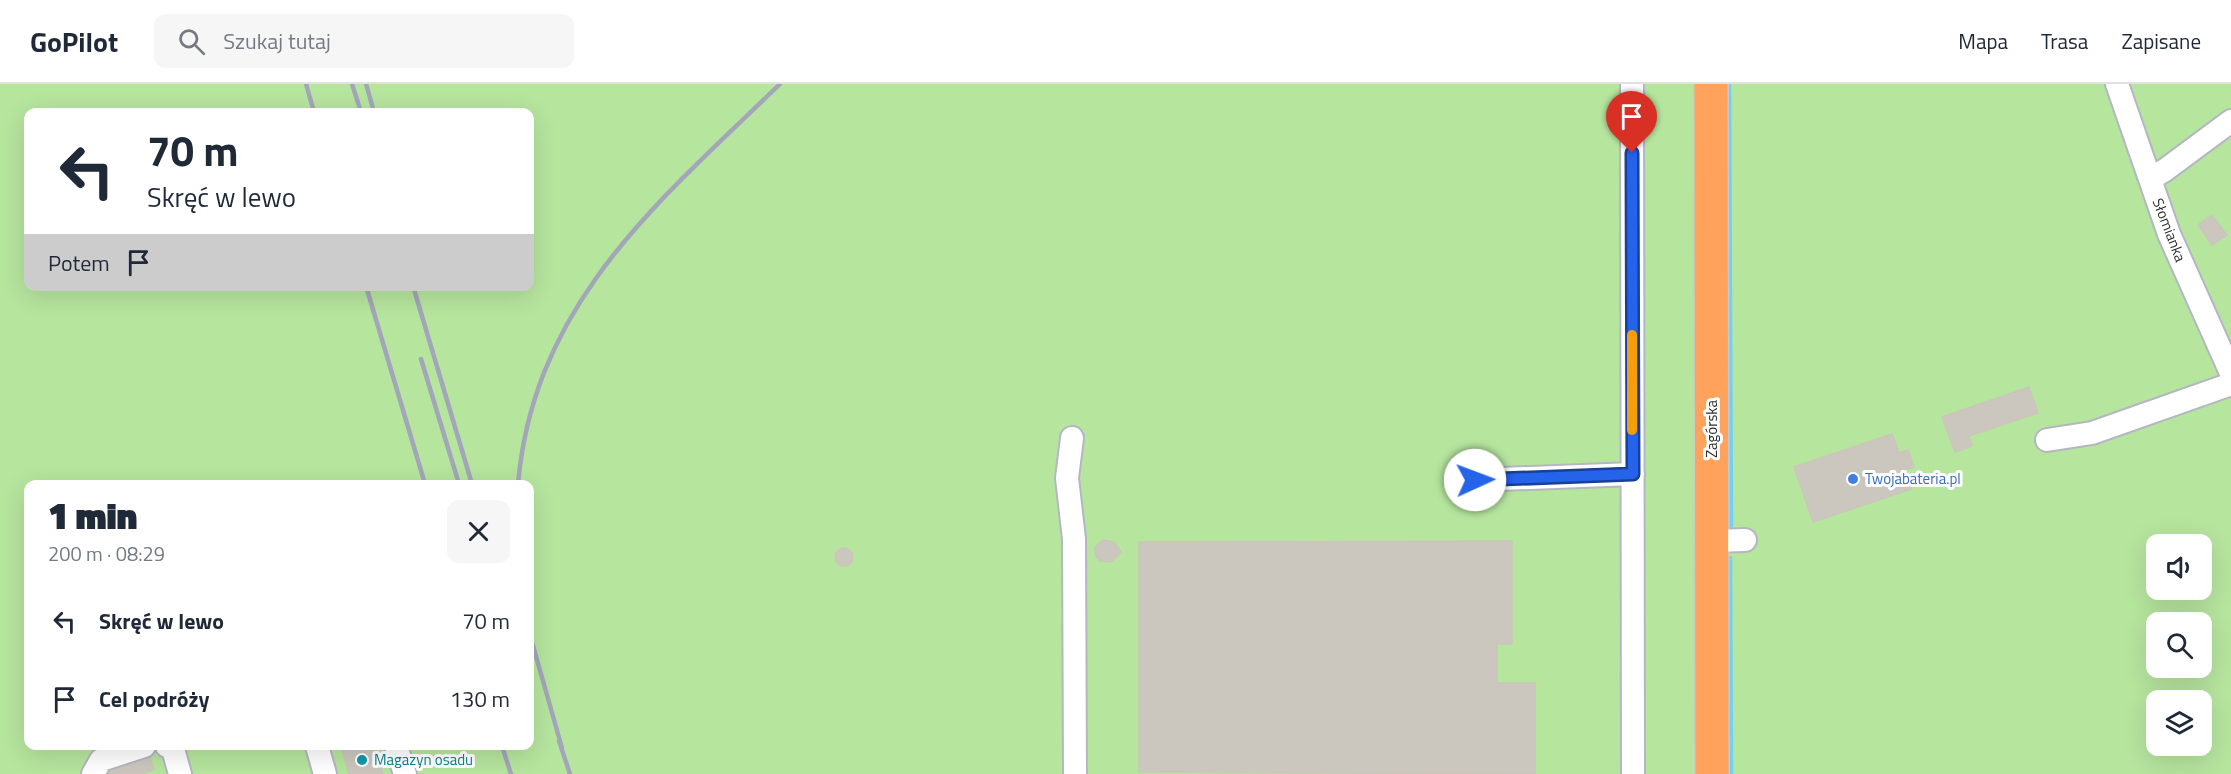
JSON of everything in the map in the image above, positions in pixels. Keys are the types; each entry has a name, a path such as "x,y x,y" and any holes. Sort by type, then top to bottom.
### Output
{"highway":[{"name":"Zagórska","path":"1711,84 1712,774"}],"street":[{"path":"1632,84 1633,774"},
{"name":"Słomianka","path":"2117,84 2169,234 2231,373"},
{"path":"2150,179 2231,120"},
{"path":"2047,440 2092,434 2231,384"},
{"path":"1072,438 1067,478 1074,539 1075,774"},
{"path":"1475,480 1633,474"},
{"path":"1712,541 1745,540"},
{"path":"93,774 101,760 132,750"},
{"path":"172,750 180,774"},
{"path":"318,750 325,774"},
{"path":"397,750 405,774"}],"green space":[{"path":"0,84 2231,84 2231,774 0,774"}],"building":[{"path":"2212,215 2227,235 2212,245 2198,225"},
{"path":"2029,387 2038,413 1969,436 1972,446 1955,452 1942,417"},
{"name":"Twojabateria.pl","path":"1892,434 1899,453 1908,450 1914,467 1904,470 1911,489 1813,522 1794,467"},
{"path":"1103,540 1114,542 1121,552 1111,562 1100,561 1095,555 1095,547"},
{"path":"1512,541 1512,644 1497,644 1497,683 1535,683 1535,774 1139,772 1139,542"},
{"path":"844,548 850,551 853,557 850,563 844,566 838,563 835,557 838,551"},
{"name":"Magazyn osadu","path":"342,750 376,750 383,774 349,774"},
{"path":"150,758 154,770 140,774 109,774 110,771"}],"waterway":[{"path":"1729,84 1731,526"},
{"path":"1730,558 1731,774"}],"railway":[{"path":"306,84 313,108"},
{"path":"352,84 360,108"},
{"path":"366,84 373,108"},
{"path":"519,480 529,420 549,362 576,309 609,260 648,215 780,84"},
{"path":"367,291 424,480"},
{"path":"414,291 471,480"},
{"path":"421,359 458,480"},
{"path":"534,649 562,748"},
{"path":"559,741 570,774"},
{"path":"503,750 511,774"}],"slow traffic":[{"path":"1632,335 1632,430"}],"place":[{"name":"Twojabateria.pl","path":"1853,479"},
{"name":"Magazyn osadu","path":"362,760"}],"route":[{"path":"1475,480 1633,474 1632,153"}]}
